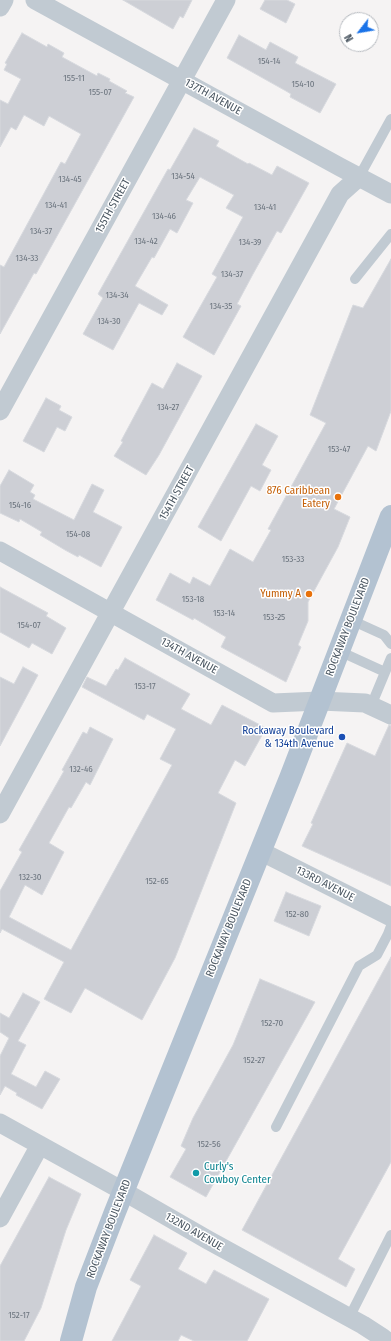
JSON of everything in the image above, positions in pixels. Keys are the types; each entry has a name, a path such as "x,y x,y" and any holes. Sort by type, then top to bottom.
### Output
{"main road":[{"name":"ROCKAWAY BOULEVARD","path":"71,1341 86,1287 123,1191 320,701 391,516"}],"street":[{"path":"0,7 4,0"},
{"name":"137TH AVENUE","path":"35,0 391,194"},
{"name":"155TH STREET","path":"0,411 226,0"},
{"name":"154TH STREET","path":"0,814 340,194 359,177"},
{"name":"134TH AVENUE","path":"0,551 273,703 320,701 365,703 391,715"},
{"name":"133RD AVENUE","path":"260,851 391,917"},
{"name":"132ND AVENUE","path":"0,1123 349,1318 387,1341"},
{"path":"0,1218 40,1145"}],"lane":[{"path":"359,177 391,119"},
{"path":"355,279 391,234"},
{"path":"351,620 384,635 391,644"},
{"path":"339,651 385,672"},
{"path":"371,706 391,658"},
{"path":"276,1127 359,966 377,955 391,926"},
{"path":"349,1318 391,1235"}],"building":[{"path":"123,0 192,0 183,18 180,16 173,29"},
{"path":"265,0 287,0 295,4 286,23 260,9"},
{"path":"22,33 47,47 48,44 64,53 62,57 97,76 98,73 110,79 109,81 127,91 125,93 134,97 36,274 34,273 0,334 0,265 4,267 61,162 65,164 81,134 49,116 44,126 24,115 16,130 11,127 0,147 0,100 8,104 21,79 4,70 7,64 5,63"},
{"path":"239,35 266,50 270,42 298,57 295,63 336,84 320,113 290,97 291,94 286,91 227,58"},
{"path":"194,128 219,141 216,146 248,164 249,163 272,175 277,166 309,183 281,233 277,231 253,274 237,304 241,306 214,355 183,337 217,277 212,274 243,217 226,208 234,195 200,177 186,200 193,203 177,233 170,229 154,258 152,257 135,286 168,305 162,315 139,303 113,350 83,334 103,298 98,294 168,169 170,170"},
{"path":"391,259 391,411 376,451 368,446 334,509 350,517 338,547 308,602 308,621 298,645 301,647 286,682 221,647 226,637 194,618 193,620 156,600 170,573 190,584 193,577 210,586 230,549 253,562 271,530 268,529 326,423 310,415 353,305 363,308"},
{"path":"177,363 202,376 159,455 146,475 114,456 123,442 121,441 152,383 163,389"},
{"path":"46,398 61,406 59,410 72,417 65,431 57,427 44,452 23,441"},
{"path":"256,424 278,436 262,465 271,470 260,491 251,486 221,541 198,527"},
{"path":"9,470 34,485 30,492 35,495 33,499 74,520 92,484 104,490 93,512 122,527 101,567 79,555 78,557 65,550 40,535 42,532 20,519 19,522 0,513 0,486"},
{"path":"0,587 48,613 46,616 66,628 52,654 32,643 29,648 0,632"},
{"path":"125,658 190,694 181,709 211,725 222,705 266,728 245,766 235,760 218,793 236,803 175,958 142,1020 85,988 71,1013 44,999 64,962 2,929 0,933 0,891 22,852 19,850 64,771 62,770 83,732 87,734 90,727 113,739 90,785 86,782 71,808 69,807 49,843 64,852 42,895 25,885 9,917 71,950 172,765 160,759 176,729 147,714 144,720 82,687 87,677 106,686 116,669 118,670"},
{"path":"23,667 38,675 0,746 0,677 14,684"},
{"path":"389,725 391,726 391,886 302,846 313,824 311,823 347,743 375,756"},
{"path":"286,892 321,906 309,936 274,921"},
{"path":"391,957 391,1162 338,1259 355,1269 346,1287 242,1230"},
{"path":"260,979 315,1002 206,1197 170,1177 186,1149 181,1146 193,1118 233,1045"},
{"path":"23,993 40,1002 18,1041 26,1045 11,1074 36,1087 45,1071 60,1079 42,1109 16,1095 17,1093 5,1086 0,1095 0,1056 9,1038 0,1032 0,1013 9,1018"},
{"path":"49,1177 81,1194 66,1230 41,1308 24,1341 0,1341 0,1266"},
{"path":"154,1235 187,1253 178,1269 206,1284 214,1270 269,1299 247,1341 194,1341 181,1335 178,1341 112,1341 141,1286 130,1280"}],"place":[{"name":"876 Caribbean Eatery","path":"338,497"},
{"name":"Yummy A","path":"309,594"},
{"name":"Rockaway Boulevard & 134th Avenue","path":"342,737"},
{"name":"Curly's Cowboy Center","path":"196,1173"}]}
